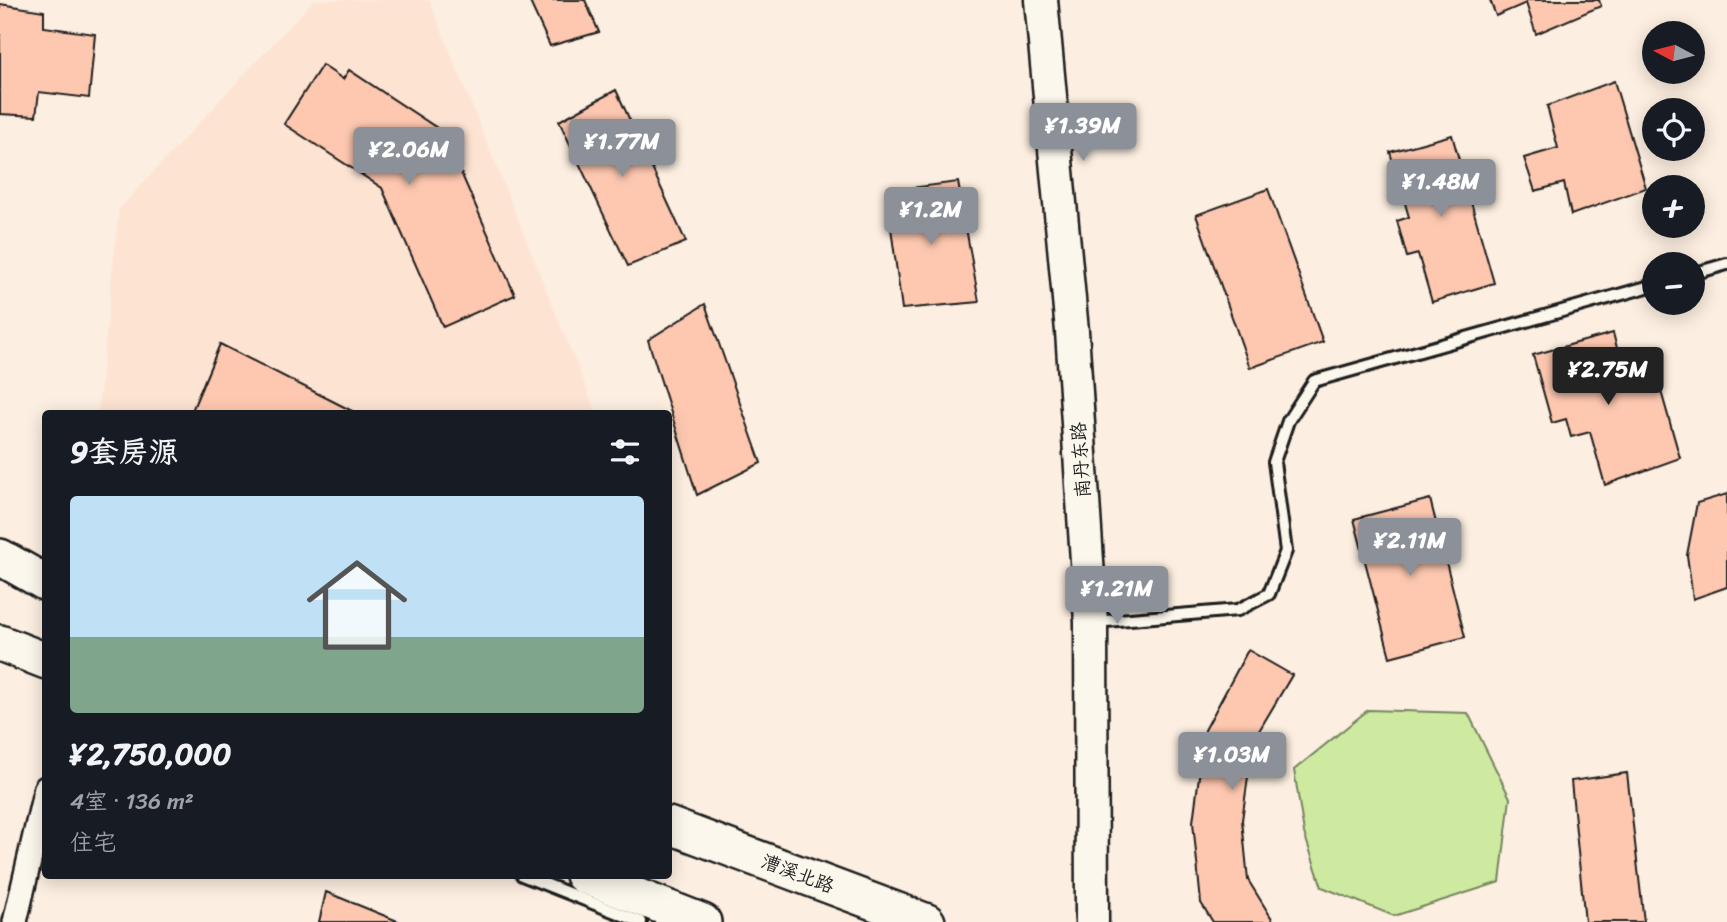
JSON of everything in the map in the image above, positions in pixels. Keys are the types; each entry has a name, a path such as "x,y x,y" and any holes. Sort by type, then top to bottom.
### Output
{"main road":[{"name":"南丹东路","path":"1041,0 1072,331 1091,622 1092,922"},
{"path":"0,556 42,581"},
{"path":"0,576 42,590"},
{"path":"0,643 42,659"},
{"name":"漕溪北路","path":"672,826 927,922"},
{"path":"593,879 703,922"}],"street":[{"path":"15,922 42,805"}],"lane":[{"path":"1705,270 1727,264"},
{"path":"1091,622 1238,610 1269,594 1286,551 1274,462 1288,421 1314,381 1642,288"},
{"path":"532,879 641,922"}],"shaded area":[{"path":"314,0 429,0 595,410 98,410 119,209"}],"green space":[{"path":"1368,710 1468,713 1510,798 1500,882 1394,916 1322,887 1304,833 1294,770"}],"building":[{"path":"529,0 585,0 599,32 550,46"},
{"path":"1490,0 1599,0 1601,6 1536,34 1526,3 1496,16"},
{"path":"0,4 44,11 44,27 95,34 89,98 39,92 36,116 0,114"},
{"path":"322,65 343,79 349,70 443,132 515,295 443,327 382,188 284,124"},
{"path":"1614,81 1642,175 1642,189 1571,215 1564,183 1535,191 1524,158 1558,148 1547,106"},
{"path":"616,90 686,242 628,266 559,121"},
{"path":"1452,135 1494,283 1432,302 1418,254 1407,257 1397,221 1409,217 1390,152"},
{"path":"958,182 979,302 902,309 886,191"},
{"path":"1268,189 1323,342 1250,368 1196,215"},
{"path":"705,304 761,463 697,495 648,340"},
{"path":"1613,333 1625,378 1655,370 1680,458 1605,485 1590,432 1571,437 1566,419 1552,423 1533,355"},
{"path":"220,344 350,410 192,410"},
{"path":"1727,494 1727,587 1693,599 1687,555 1697,503"},
{"path":"1430,499 1465,637 1390,657 1354,519"},
{"path":"1248,650 1292,675 1253,741 1242,820 1248,880 1274,922 1213,922 1201,903 1193,822 1205,730"},
{"path":"1627,773 1644,922 1585,922 1571,781"},
{"path":"326,892 400,922 319,922"}]}
